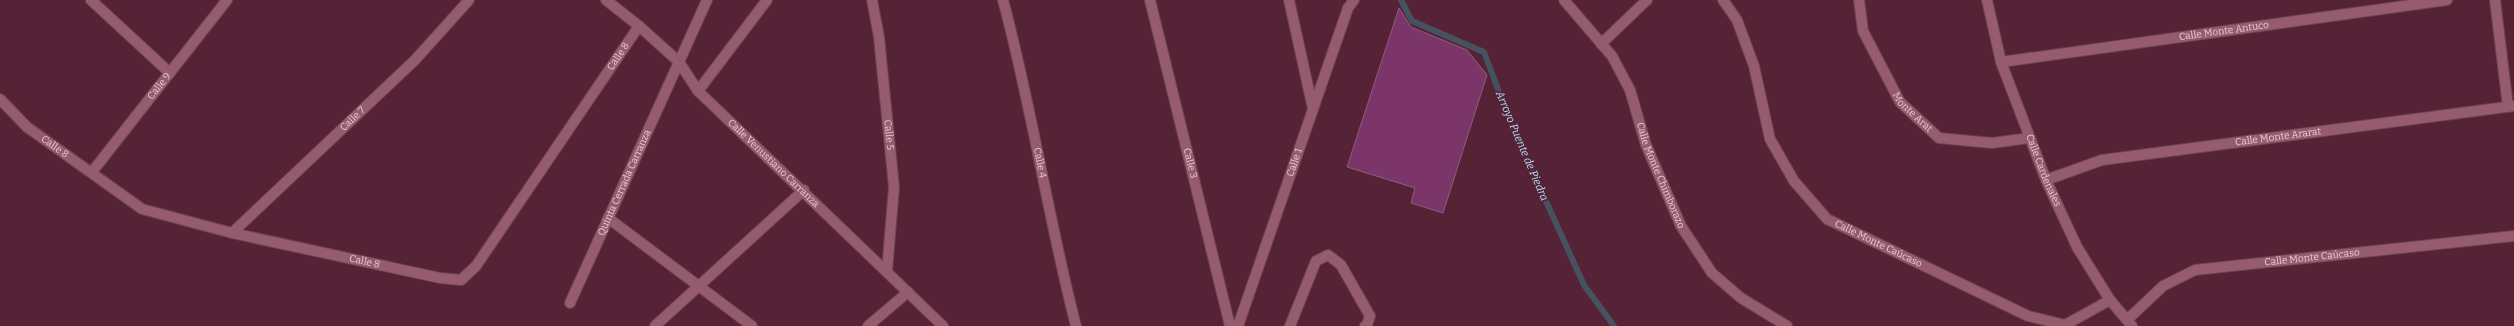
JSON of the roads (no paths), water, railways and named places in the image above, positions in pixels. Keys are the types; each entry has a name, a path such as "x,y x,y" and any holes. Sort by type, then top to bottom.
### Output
{"street":[{"path":"91,0 170,73"},
{"name":"Calle 9","path":"92,172 227,0"},
{"name":"Calle 7","path":"232,233 415,60 469,0"},
{"name":"Calle Venustiano Carranza","path":"606,0 639,26 679,62 698,91 804,190 943,326"},
{"name":"Quinta Cerrada Carranza","path":"570,303 707,0"},
{"path":"698,91 767,0"},
{"name":"Calle 5","path":"872,0 879,37 894,187 887,271"},
{"name":"Calle 4","path":"1003,0 1018,55 1063,274 1076,326"},
{"name":"Calle 3","path":"1150,0 1230,326"},
{"path":"1289,0 1313,109"},
{"name":"Calle 1","path":"1238,326 1348,8 1354,0"},
{"name":"Calle Monte Chimborazo","path":"1564,0 1612,56 1630,90 1646,145 1681,226 1712,273 1742,298 1787,326"},
{"path":"1601,44 1648,0"},
{"name":"Calle Monte Caúcaso","path":"1723,0 1737,20 1754,66 1770,140 1794,181 1827,219 2028,316 2064,325 2110,300"},
{"name":"Monte Arat","path":"1859,0 1863,31 1900,102 1939,138 1992,143 2028,138"},
{"name":"Calle Cardenales","path":"1987,0 2001,62 2028,138 2046,180 2077,247 2110,300 2130,323"},
{"name":"Calle Monte Antuco","path":"2001,62 2446,0"},
{"path":"2495,0 2511,106"},
{"name":"Calle 8","path":"0,99 27,127 142,209 232,233 440,278 461,280 476,266 639,26"},
{"name":"Calle Monte Ararat","path":"2046,180 2102,160 2511,106"},
{"path":"655,326 804,190"},
{"path":"608,218 752,326"},
{"name":"Calle Monte Caúcaso","path":"2130,323 2163,286 2195,270 2514,236"},
{"path":"1290,326 1316,261 1328,255 1341,265 1370,316 1367,325 1365,326"},
{"path":"868,326 908,292"}],"waterway":[{"name":"Arroyo Puente de Piedra","path":"1401,0 1412,21 1484,52 1511,124 1584,285 1614,326"}]}
